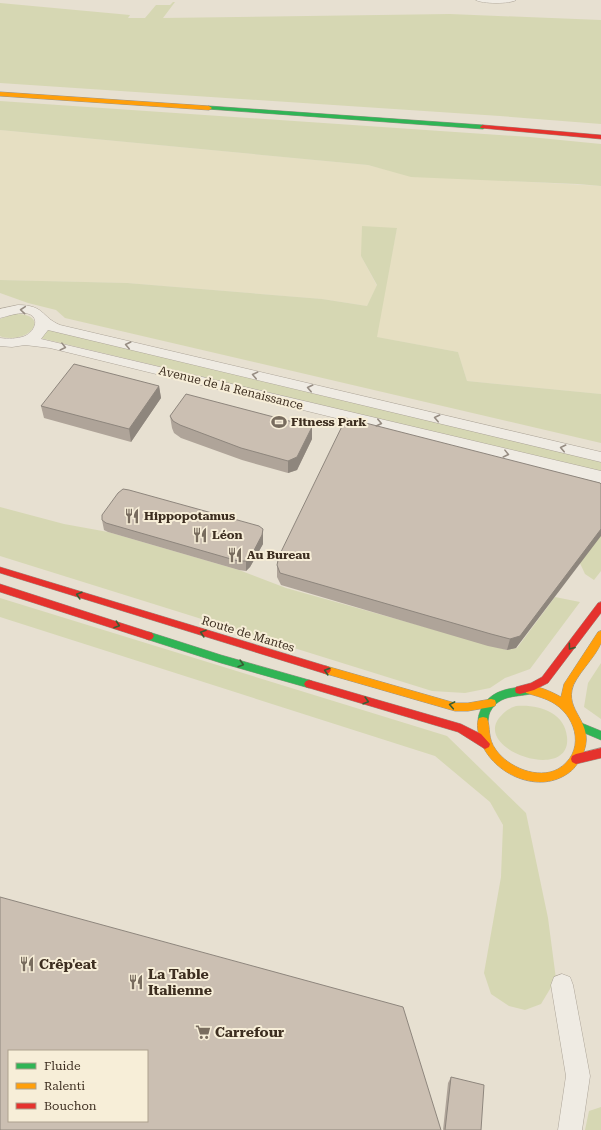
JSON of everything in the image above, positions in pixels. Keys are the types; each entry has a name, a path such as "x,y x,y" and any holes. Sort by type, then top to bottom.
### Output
{"main road":[{"path":"0,89 601,130"},
{"path":"0,94 495,127 601,137"},
{"path":"495,127 518,132 601,142"},
{"name":"Route de Mantes","path":"0,570 378,686 455,707 468,707 491,703"},
{"path":"0,588 221,659 461,728 478,737 500,763 513,771 529,776 554,774 567,768 576,759 580,752 582,741 579,726 570,710 566,697 567,687 601,635"},
{"path":"485,744 481,732 482,720 486,709 491,703 503,694 534,686 545,680 601,606"},
{"path":"520,690 535,691 546,694 562,702 570,710"},
{"path":"579,726 601,736"},
{"path":"576,759 601,754"}],"street":[{"path":"481,0 511,0"},
{"name":"Avenue de la Renaissance","path":"0,314 15,310 28,310 38,314 46,324 56,328 601,457"},
{"path":"0,351 22,342 39,332 43,321"},
{"name":"Avenue de la Renaissance","path":"0,342 50,344 601,477"},
{"path":"562,984 578,1076 570,1130"}],"shaded area":[{"path":"0,130 368,165 406,175 601,186 601,394 467,381 458,352 376,337 397,228 361,256 377,286 367,306 322,299 127,283 0,280"}],"green space":[{"path":"175,2 163,18 450,14 601,20 601,124 0,83 0,3 130,15 128,18 145,18 156,5 170,5"},
{"path":"0,101 530,137 601,144 601,186 411,177 368,165 0,130"},
{"path":"362,226 397,228 377,337 458,352 467,381 601,394 601,443 65,318 56,310 28,303 0,293 0,280 127,283 322,299 367,306 377,285 361,256"},
{"path":"13,314 25,315 32,318 34,322 33,327 29,332 22,336 13,338 0,336 0,319"},
{"path":"48,329 601,460 601,472 40,338"},
{"path":"0,507 64,524 108,532 239,570 286,588 507,650 517,648 555,597 580,602 530,669 505,678 490,688 465,693 432,691 0,556"},
{"path":"601,533 601,571 594,580 585,574 579,561"},
{"path":"0,598 447,736 526,813 548,918 556,979 541,1004 525,1010 509,1006 491,994 484,973 501,877 503,825 490,802 435,756 0,617"},
{"path":"601,663 601,719 584,707 588,683"},
{"path":"516,706 533,706 541,708 556,716 565,728 567,737 564,751 555,758 541,760 526,757 511,751 500,741 495,730 499,718 507,710"},
{"path":"601,1107 601,1130 585,1130 589,1111"}],"building":[{"path":"74,364 159,386 129,429 41,406"},
{"path":"186,394 312,427 297,457 288,461 241,448 173,421 170,416"},
{"path":"346,418 601,484 601,529 520,636 510,639 280,573 277,565 279,556"},
{"path":"123,489 259,526 263,529 262,535 250,558 246,561 238,561 106,523 102,520 102,515 118,493"},
{"name":"Carrefour","path":"0,897 403,1007 441,1130 0,1130"},
{"path":"451,1077 484,1085 481,1130 445,1130"}],"traffic: fast":[{"path":"209,108 483,127"},
{"path":"149,636 221,659 309,684"},
{"path":"483,721 487,707 498,697 510,692 530,690"},
{"path":"579,726 601,736"}],"traffic: slow":[{"path":"0,94 209,108"},
{"path":"570,710 566,697 567,687 601,635"},
{"path":"326,670 455,707 468,707 491,703"},
{"path":"483,721 487,744 492,753 508,768 530,776 542,777 552,776 562,772 575,759 579,750 581,741 577,721 573,714 557,700 530,690"}],"traffic: jam":[{"path":"483,127 601,137"},
{"path":"0,570 326,670"},
{"path":"0,588 149,636"},
{"path":"520,690 534,686 545,680 601,606"},
{"path":"309,684 461,728 477,737 485,744"},
{"path":"576,759 601,753"}],"place":[{"name":"Fitness Park","path":"279,422"},
{"name":"Hippopotamus","path":"132,516"},
{"name":"Léon","path":"200,535"},
{"name":"Au Bureau","path":"235,555"},
{"name":"Crêp'eat","path":"27,964"},
{"name":"La Table Italienne","path":"136,982"},
{"name":"Carrefour","path":"203,1032"}]}
